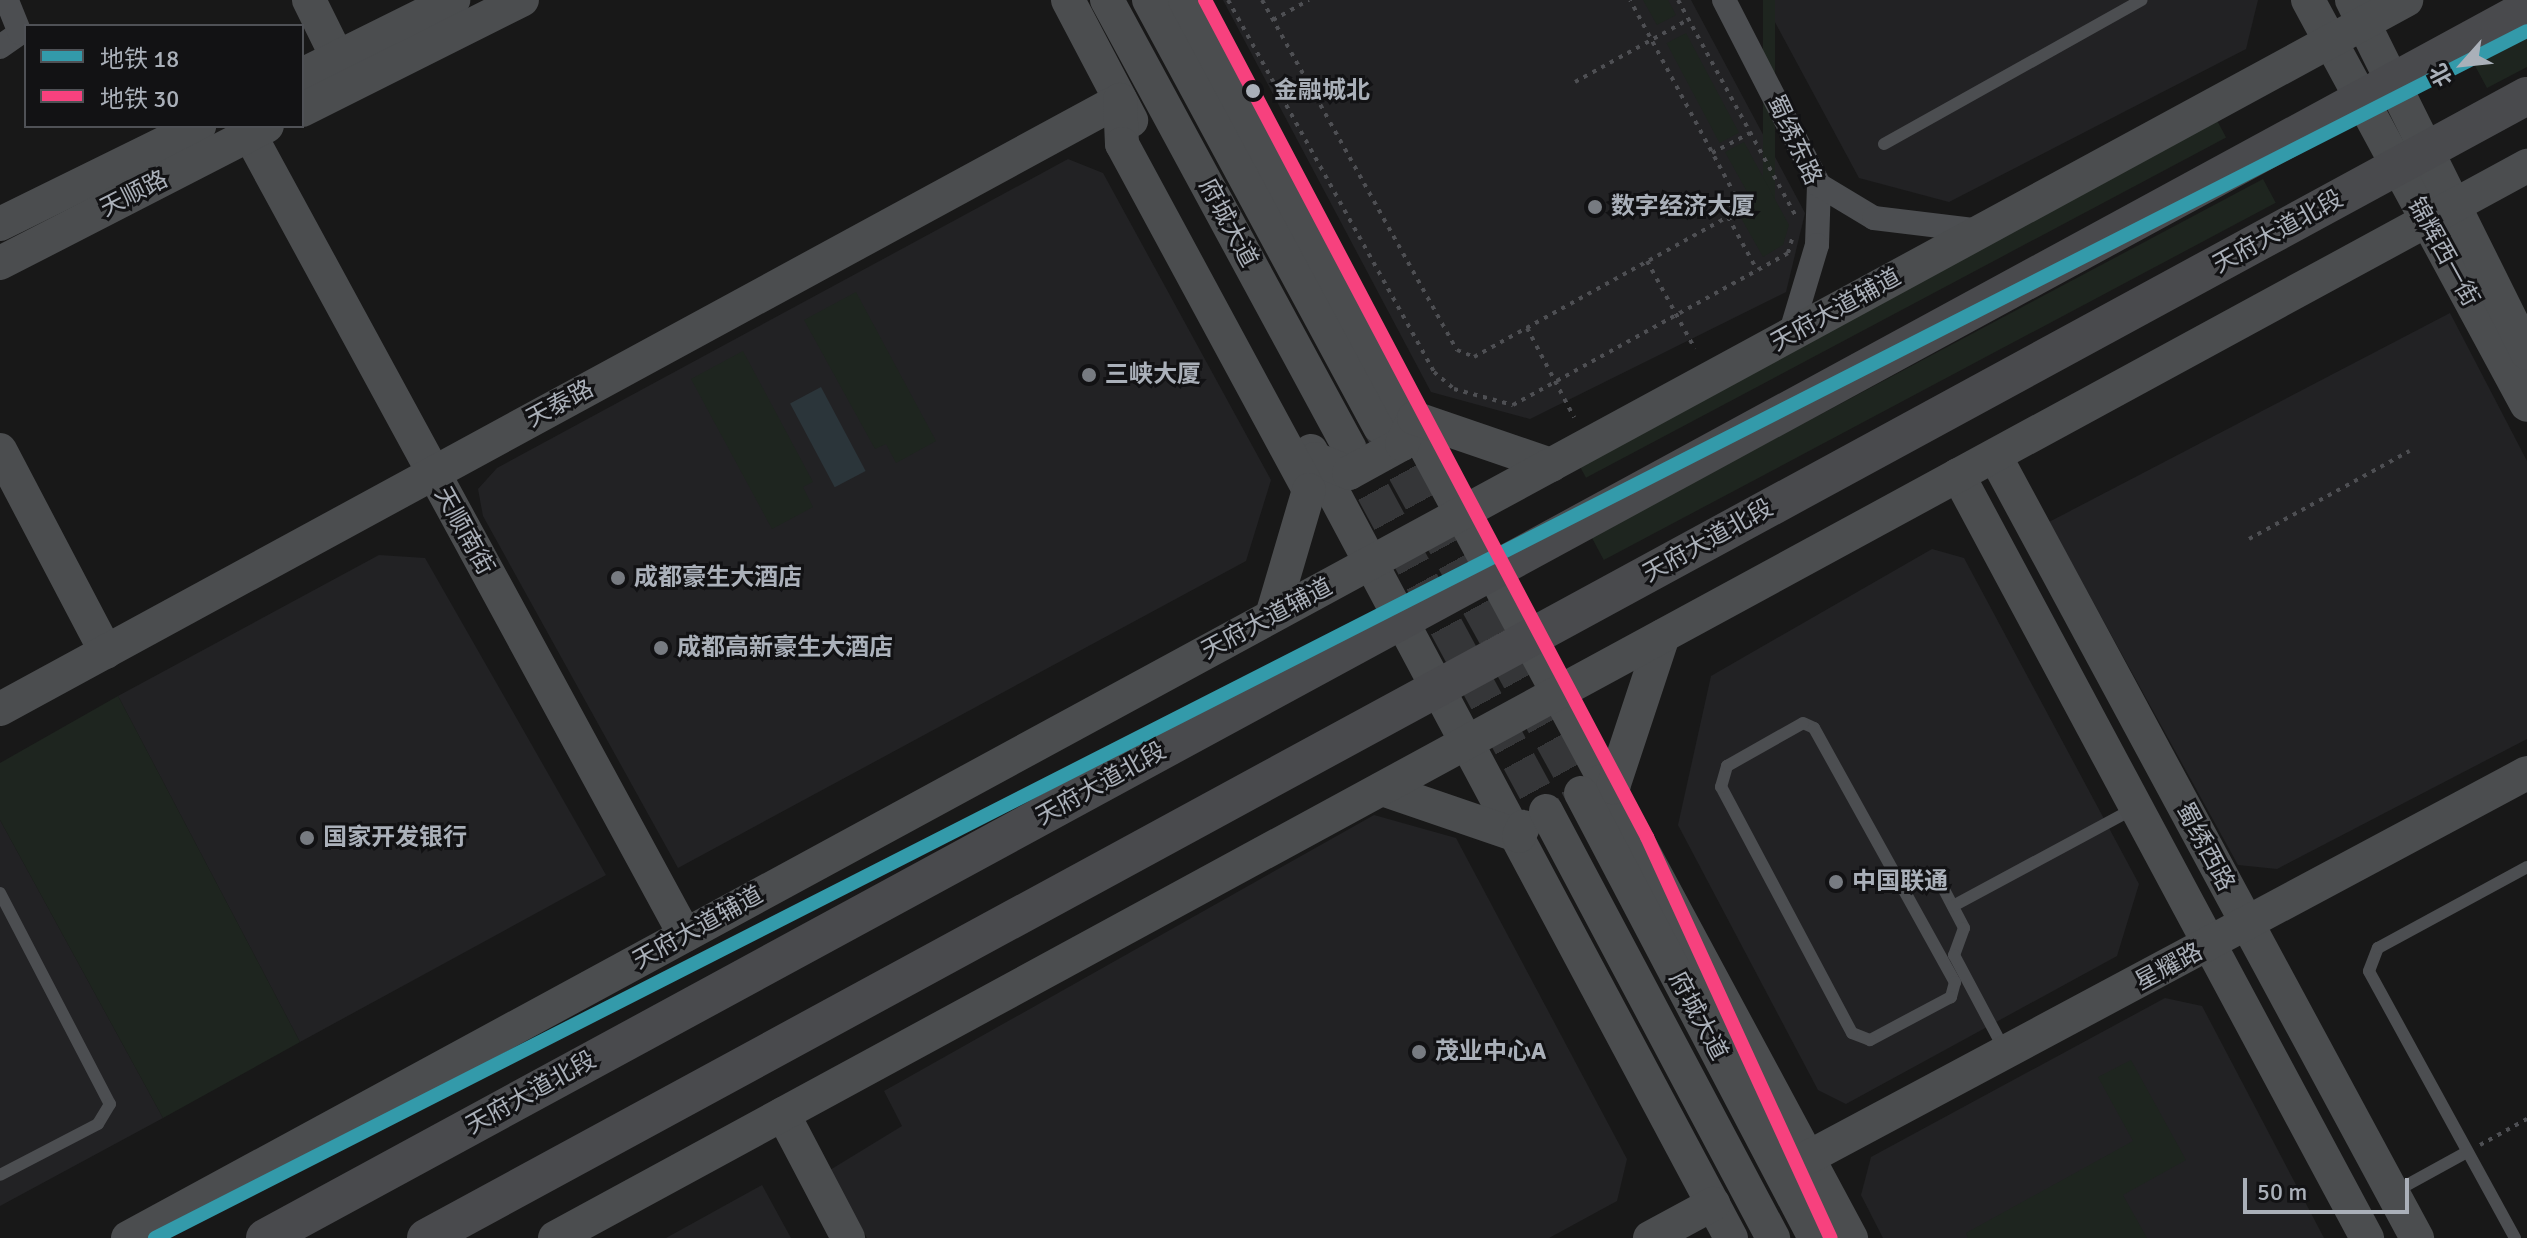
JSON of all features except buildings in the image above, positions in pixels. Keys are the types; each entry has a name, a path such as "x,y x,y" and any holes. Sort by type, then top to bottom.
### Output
{"main road":[{"name":"天府大道北段","path":"265,1238 2527,9"},
{"name":"天府大道北段","path":"426,1238 2527,96"}],"street":[{"path":"0,47 20,33 7,0"},
{"path":"309,0 345,72"},
{"path":"304,108 345,72 453,0"},
{"path":"304,75 345,72 522,0"},
{"path":"1068,0 1404,619 1731,1238"},
{"name":"府城大道","path":"1107,0 1349,447"},
{"name":"府城大道","path":"1149,0 1380,427"},
{"path":"1185,0 1561,691 1597,790"},
{"name":"蜀绣东路","path":"1724,0 1819,185 1817,245 1790,335"},
{"name":"锦辉西一街","path":"2308,0 2397,167 2438,215 2527,353"},
{"name":"天府大道辅道","path":"128,1238 2331,41 2358,11 2406,0"},
{"name":"锦辉西一街","path":"2358,11 2431,148 2438,215 2527,405"},
{"path":"1120,100 1122,144 1309,490 1272,616"},
{"name":"天泰路","path":"0,709 431,471 1120,100"},
{"name":"天顺路","path":"0,224 195,128"},
{"name":"天顺南街","path":"254,129 431,471 685,935"},
{"name":"天顺路","path":"0,263 254,129"},
{"path":"555,1238 2527,166"},
{"path":"1819,185 1874,218 1981,231"},
{"path":"1315,459 1349,473 1402,444 1414,418"},
{"path":"1414,418 1551,465"},
{"path":"0,450 106,652"},
{"name":"蜀绣西路","path":"1995,456 2417,1238"},
{"name":"蜀绣西路","path":"1958,475 2207,947 2367,1238"},
{"path":"1597,790 1663,636"},
{"name":"星耀路","path":"1809,1157 2248,926 2527,773"},
{"path":"1519,836 1532,803 1587,774 1809,1157 1851,1238"},
{"path":"1382,789 1519,836"},
{"name":"府城大道","path":"1597,790 1815,1238"},
{"name":"府城大道","path":"1546,811 1773,1238"},
{"path":"783,1114 848,1238"},
{"path":"1650,1238 1713,1204"}],"lane":[{"path":"1884,144 2142,0"},
{"path":"1899,883 1913,876 1940,882 1964,928 1954,955 1960,979 1951,997 1870,1040 1852,1033 1721,787 1727,766 1803,723 1814,728 1899,883 1960,979 2007,1054"},
{"path":"1953,906 2134,808"},
{"path":"2515,1238 2369,971 2370,958 2527,867"},
{"path":"0,893 110,1104 98,1124 0,1175"},
{"path":"2393,1192 2467,1152"}],"path":[{"path":"1228,0 1434,372 1454,389 1513,405 1788,253"},
{"path":"1262,0 1457,350 1474,357 1728,217 1735,195 1630,0"},
{"path":"1273,20 1309,0"},
{"path":"1678,0 1797,220 1785,265"},
{"path":"1575,82 1689,19"},
{"path":"1712,153 1750,133"},
{"path":"1728,217 1757,270"},
{"path":"1647,261 1695,349"},
{"path":"1527,328 1574,417"},
{"path":"2249,539 2410,451"},
{"path":"2467,1152 2527,1119"}],"shaded area":[{"path":"1223,0 1691,0 1805,213 1786,292 1530,419 1431,392"},
{"path":"1643,0 1668,0 1676,15 1657,25"},
{"path":"1763,0 2258,0 2246,49 1949,202 1859,178"},
{"path":"1763,0 1775,0 1775,202 1763,202"},
{"path":"1686,33 1739,133 1720,143 1667,43"},
{"path":"2527,33 2527,67 2487,88 2473,62"},
{"path":"2212,111 2226,137 1586,478 1572,451"},
{"path":"1744,142 1789,225 1783,245 1763,257 1740,216 1751,199 1725,152"},
{"path":"1068,159 1103,173 1271,480 1246,561 678,868 483,516 478,489 497,468"},
{"path":"2263,179 2276,203 1604,560 1591,536"},
{"path":"856,292 936,441 896,463 886,444 875,449 804,320"},
{"path":"2450,313 2527,461 2527,739 2277,869 2238,865 2049,522"},
{"path":"743,351 813,482 803,487 813,507 772,529 691,379"},
{"path":"821,387 866,471 835,487 790,403"},
{"path":"1932,549 1964,558 2139,884 2117,956 1846,1104 1818,1090 1678,825 1711,676"},
{"path":"379,555 425,558 606,875 300,1042 118,696"},
{"path":"118,696 300,1042 163,1118 0,820 0,763"},
{"path":"1374,815 1456,838 1627,1159 1617,1201 1549,1238 867,1238 830,1170 902,1126 884,1091"},
{"path":"0,820 163,1118 0,1206"},
{"path":"2165,998 2202,1006 2324,1238 1883,1238 1861,1195 1871,1157"},
{"path":"2131,1060 2186,1160 2123,1195 2147,1238 1968,1238 1966,1233 2133,1141 2098,1077"},
{"path":"762,1185 791,1238 666,1238"}],"tunnel":[{"path":"1380,427 1581,793"},
{"path":"1349,447 1546,811"}],"metro line":[{"name":"30","path":"1205,0 1647,837 1831,1238"},
{"name":"18","path":"155,1238 2527,31"}],"place":[{"name":"金融城北","path":"1253,91"},
{"name":"数字经济大厦","path":"1595,207"},
{"name":"三峡大厦","path":"1089,375"},
{"name":"成都豪生大酒店","path":"618,578"},
{"name":"成都高新豪生大酒店","path":"661,648"},
{"name":"国家开发银行","path":"307,838"},
{"name":"中国联通","path":"1836,882"},
{"name":"茂业中心A","path":"1419,1052"}]}
